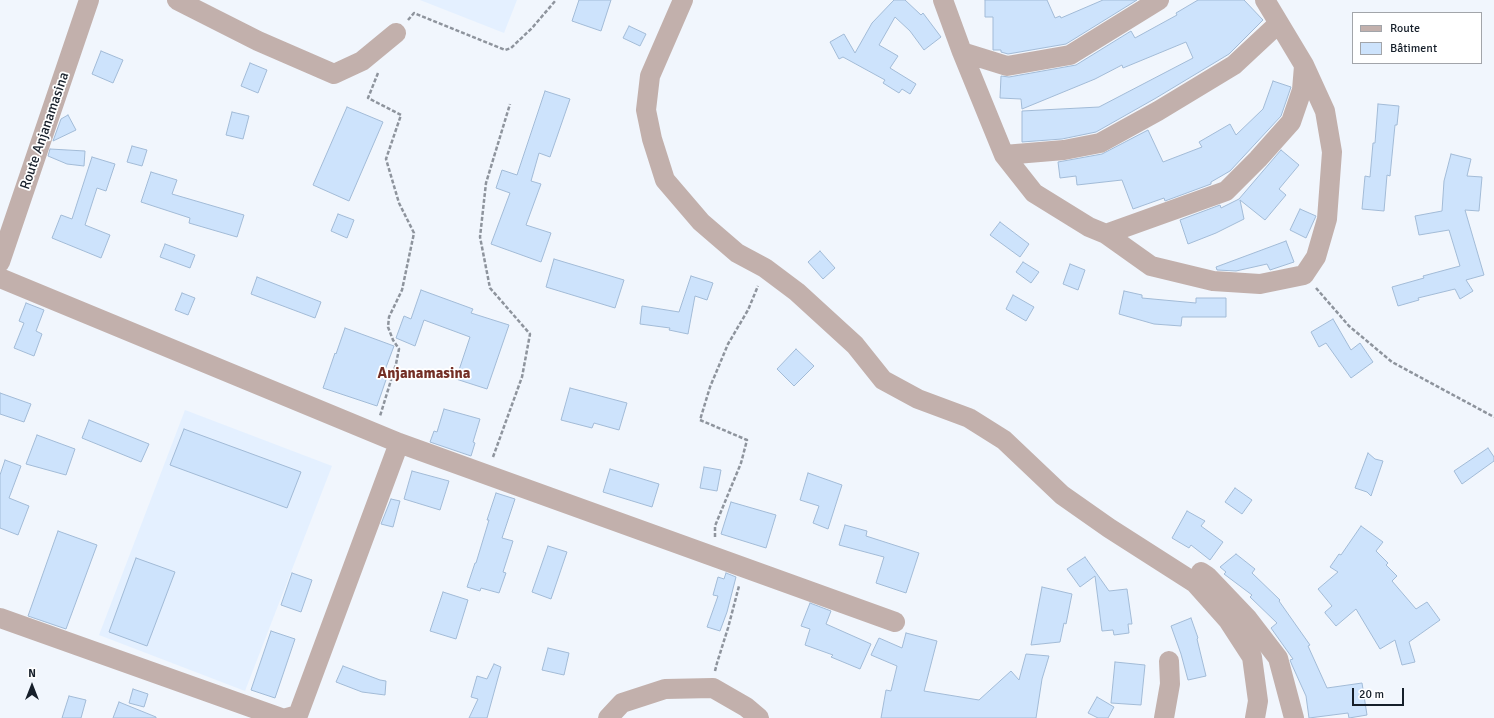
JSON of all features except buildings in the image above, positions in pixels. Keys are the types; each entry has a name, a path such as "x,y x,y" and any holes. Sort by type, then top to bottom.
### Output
{"street":[{"name":"Route Anjanamasina","path":"0,262 89,0"},
{"path":"177,0 258,41 334,74 362,61 396,33"},
{"path":"683,0 650,76 646,110 654,146 665,180 701,222 737,253 765,268 797,292 855,345 883,380 918,399 969,418 1004,440 1062,495 1109,528 1195,583 1228,620 1252,657 1258,701 1255,718"},
{"path":"943,0 962,52 1004,154 1034,193 1089,227 1106,234 1152,266 1213,282 1260,284 1304,274 1316,257 1327,219 1332,152 1325,111 1304,65 1278,24 1265,0"},
{"path":"962,52 1007,66 1070,55 1159,0"},
{"path":"1004,154 1064,150 1100,143 1158,111 1234,65 1278,24"},
{"path":"1106,234 1226,191 1258,159 1290,122 1302,90 1304,65"},
{"path":"0,278 399,442 895,622"},
{"path":"287,718 298,715 399,442"},
{"path":"1109,528 1126,526 1168,549 1206,576 1212,582 1248,620 1278,658 1294,718"},
{"path":"0,618 281,718"},
{"path":"1164,718 1170,684 1169,661"},
{"path":"608,718 622,703 665,689 713,688 746,707 759,718"}],"path":[{"path":"396,33 414,13 505,50 511,48 532,28 556,0"},
{"path":"374,432 396,364 399,348 392,340 388,327 390,317 402,290 414,233 399,203 386,159 401,116 368,98 378,72"},
{"path":"487,475 522,377 530,334 490,288 480,237 486,183 510,104"},
{"path":"714,556 715,526 741,463 747,440 700,420 710,387 728,344 748,310 765,268"},
{"path":"1304,274 1349,326 1392,362 1494,417"},
{"path":"713,688 717,663 738,588 746,568"}],"shaded area":[{"path":"420,0 517,0 504,33"},
{"path":"185,410 332,466 245,691 99,635"}],"district":[{"name":"Anjanamasina","path":"424,374"}]}
